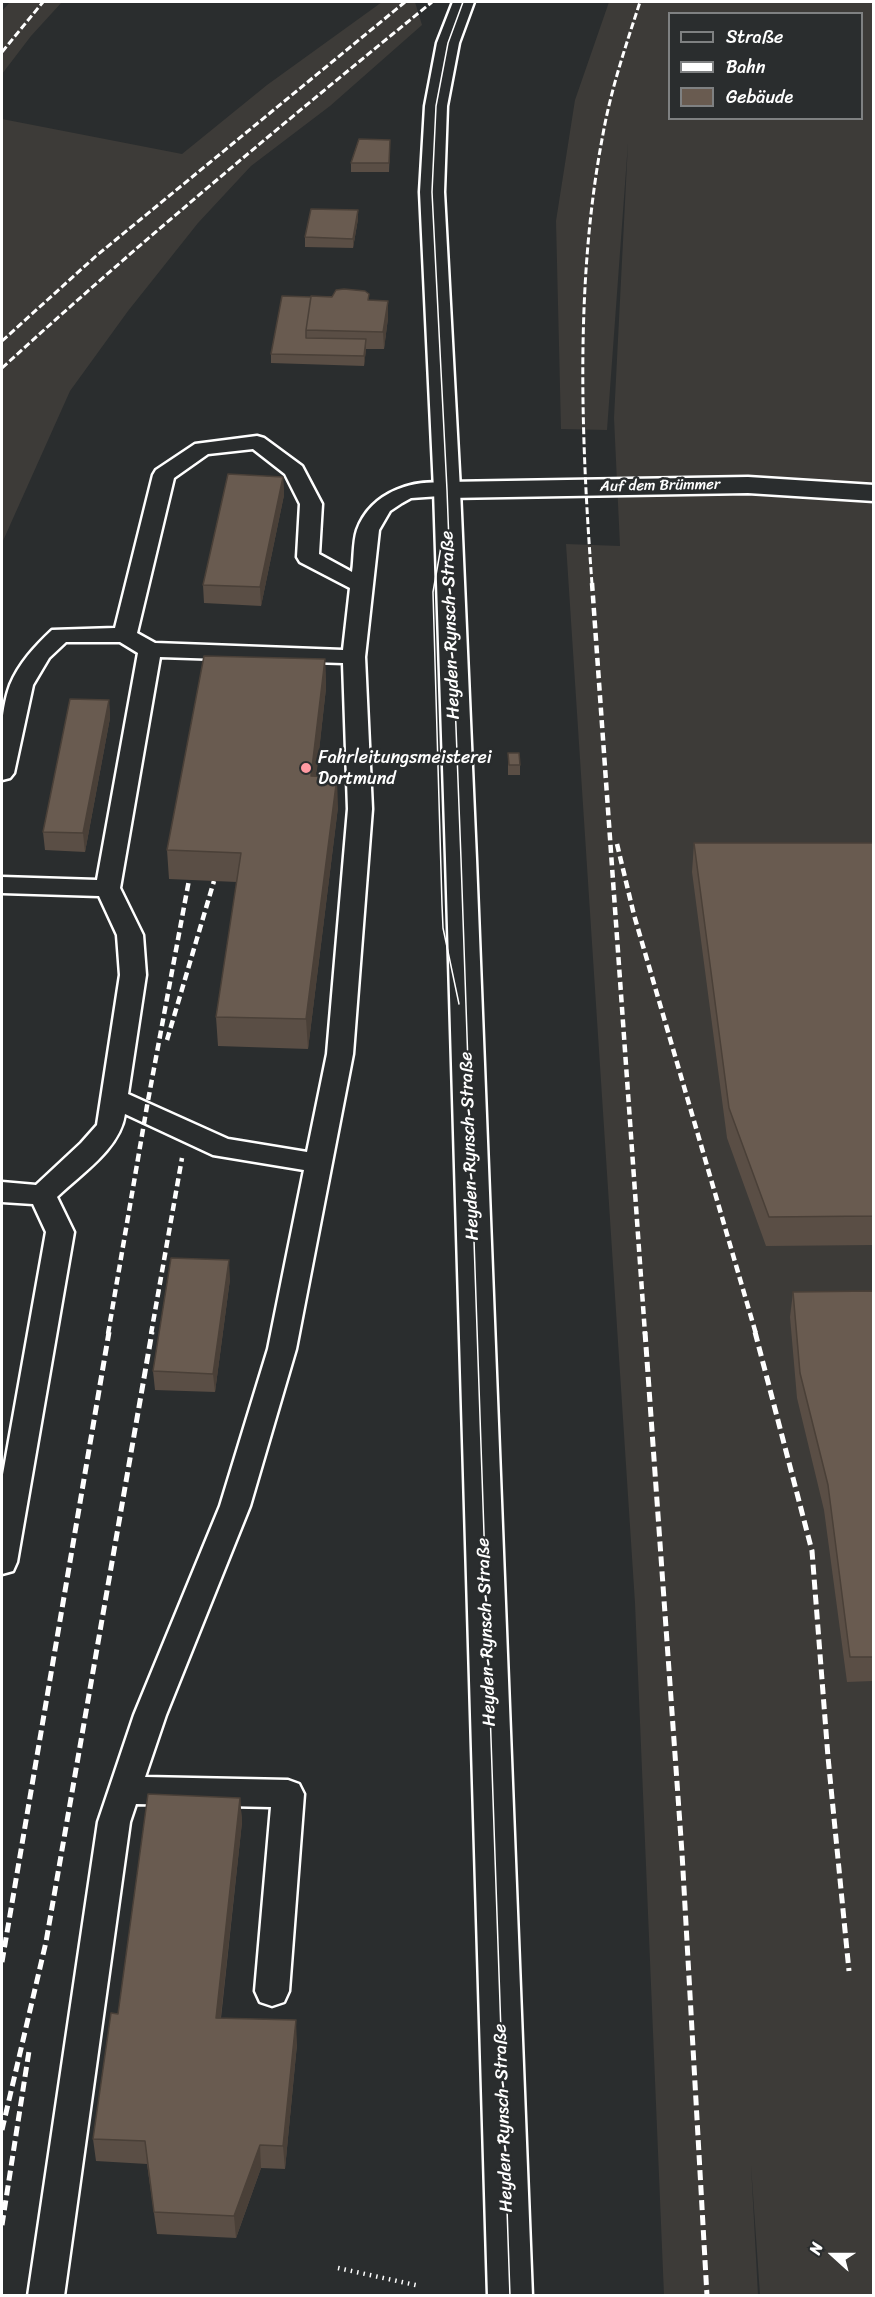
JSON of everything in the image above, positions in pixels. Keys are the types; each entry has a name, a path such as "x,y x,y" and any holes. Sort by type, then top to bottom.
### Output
{"main road":[{"name":"Heyden-Rynsch-Straße","path":"463,2 448,43 436,106 432,192 447,490 510,2295"},
{"name":"Auf dem Brümmer","path":"447,490 748,485 873,492"}],"lane":[{"path":"125,635 164,475 202,448 257,442 294,471 311,504 308,557 361,585"},
{"path":"46,2295 114,1822 150,1715 235,1506 282,1349 340,1054 360,808 354,657 368,530 382,507 407,492 447,490"},
{"path":"2,773 21,685 40,654 60,635 125,635 150,650 354,657"},
{"path":"2,1192 42,1195 91,1150 110,1128 133,975 130,935 108,888 150,650"},
{"path":"2,885 108,888"},
{"path":"114,1098 223,1148 319,1163"},
{"path":"2,1562 60,1232 42,1195"},
{"path":"124,1790 288,1794 272,1991"}],"path":[{"path":"338,2268 420,2286"}],"shaded area":[{"path":"10,2 62,2 31,36 2,74 2,11"},
{"path":"382,2 415,2 422,25 330,106 251,166 198,223 128,311 70,391 2,543 2,119 182,154 267,85"},
{"path":"609,2 873,2 873,2295 760,2295 751,2165 758,2295 664,2295 635,1603 566,544 620,546 614,418 628,143 607,430 561,429 556,221 575,100"}],"building":[{"path":"359,139 390,140 389,163 351,163"},
{"path":"311,209 358,210 353,239 305,237"},
{"path":"336,290 365,291 369,294 368,300 388,301 383,332 306,330 311,296 332,297"},
{"path":"282,296 311,297 306,338 366,339 364,356 271,354"},
{"path":"228,474 283,477 260,587 203,585"},
{"path":"204,656 325,659 311,776 337,777 306,1019 216,1017 241,853 167,850"},
{"path":"70,699 109,700 83,833 43,832"},
{"path":"508,753 519,753 520,765 509,765"},
{"path":"694,843 873,843 873,1216 769,1217 729,1108"},
{"path":"171,1258 229,1260 213,1374 153,1371"},
{"path":"873,1291 873,1657 850,1657 828,1485 800,1373 793,1292"},
{"path":"148,1794 240,1798 216,2018 296,2020 283,2146 260,2145 234,2216 154,2212 145,2141 93,2139 111,2013 118,2014"}],"tram line":[{"path":"463,2 448,43 436,106 432,192 447,490 461,859 510,2296"},
{"path":"442,541 433,592 442,905 443,928 459,1004"}],"railway":[{"path":"2,52 43,2"},
{"path":"2,341 96,256 405,2"},
{"path":"2,368 214,182 432,2"},
{"path":"592,584 583,415 584,302 588,245 594,189 606,117 640,2"},
{"path":"592,583 645,1334"},
{"path":"617,844 634,915 756,1334"},
{"path":"108,1334 189,880"},
{"path":"167,1040 214,881"},
{"path":"151,1334 182,1158"},
{"path":"2,1962 109,1332"},
{"path":"2,2130 46,1942 152,1332"},
{"path":"645,1332 682,1853 707,2296"},
{"path":"755,1332 812,1551 828,1757 849,1971"},
{"path":"2,2225 29,2051"}],"place":[{"name":"Fahrleitungsmeisterei Dortmund","path":"306,768"}]}
